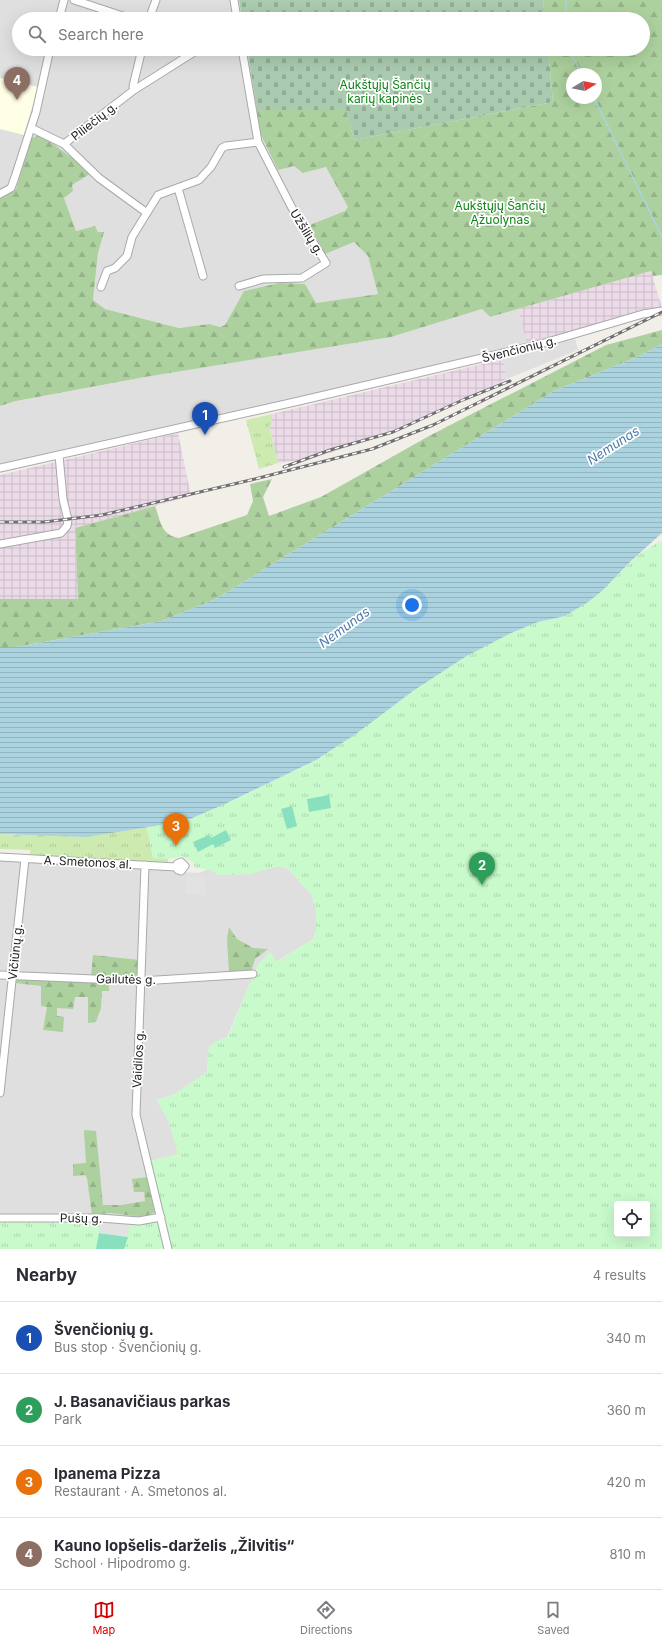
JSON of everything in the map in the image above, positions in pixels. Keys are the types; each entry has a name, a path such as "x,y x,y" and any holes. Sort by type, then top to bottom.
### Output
{"street":[{"path":"61,12 64,0"},
{"path":"74,0 111,12"},
{"path":"152,12 156,0"},
{"path":"234,0 236,12"},
{"path":"0,194 10,188 31,128 48,56"},
{"path":"134,90 133,86 140,56"},
{"name":"Piliečių g.","path":"31,128 64,144 134,90 188,56"},
{"name":"Užšilių g.","path":"239,286 263,279 302,278 326,262 295,213 258,142 243,56"},
{"path":"101,287 107,271 115,268 127,256 132,237 158,195 199,180 222,148 258,142"},
{"path":"64,144 100,178 147,213"},
{"path":"178,188 203,276"},
{"name":"Švenčionių g.","path":"0,468 272,408 529,347 643,314 662,311"},
{"path":"0,544 61,533 68,526 63,499 59,455"},
{"name":"A. Smetonos al.","path":"0,857 176,867"},
{"name":"Vičiūnų g.","path":"0,1093 25,859"},
{"name":"Vaidilos g.","path":"145,865 136,1115 168,1249"},
{"name":"Gailutės g.","path":"0,974 141,981 253,974"},
{"name":"Pušų g.","path":"0,1218 100,1218 139,1221 161,1217"}],"shaded area":[{"path":"0,0 239,0 241,12 12,12 12,56 248,56 257,110 258,129 278,169 294,166 303,173 326,167 349,207 345,211 312,224 354,242 368,256 378,294 316,303 305,284 244,291 225,325 219,327 209,324 179,328 105,309 93,301 98,253 104,232 98,232 95,226 76,231 64,198 72,185 89,174 87,169 40,135 31,139 16,189 0,197"},
{"path":"0,78 38,87 24,135 0,129"},
{"path":"651,271 662,308 653,309 527,345 518,309"},
{"path":"482,309 490,317 518,309 527,345 0,465 0,406 16,401 145,377 391,337"},
{"path":"575,339 578,350 507,379 503,359"},
{"path":"503,359 507,379 404,429 314,458 278,463 269,426 272,424 272,414"},
{"path":"178,433 191,496 75,528 78,599 0,599 0,475"},
{"path":"0,860 167,869 178,872 199,873 208,869 220,875 250,874 278,866 288,869 312,895 316,912 316,931 313,939 276,962 255,972 227,1037 209,1046 207,1072 175,1094 157,1100 169,1122 178,1154 150,1161 166,1220 135,1225 0,1220"},
{"path":"186,876 205,877 205,895 186,894"},
{"path":"101,1220 129,1224 128,1237 99,1233"}],"green space":[{"path":"239,0 543,0 544,12 241,12"},
{"name":"Aukštųjų Šančių Ąžuolynas","path":"543,0 662,0 662,275 653,276 651,271 490,317 482,309 391,337 145,377 16,401 0,406 0,197 16,189 31,138 41,135 87,169 90,174 72,185 73,191 64,198 76,231 95,226 98,232 104,232 98,253 93,300 105,309 179,328 209,324 220,327 225,325 244,291 280,283 305,284 316,303 378,294 368,256 354,242 325,254 310,227 312,224 345,211 348,207 326,167 303,173 294,166 278,170 258,129 257,110 346,109 354,140 553,102 549,56 650,56 650,12 544,12"},
{"name":"Aukštųjų Šančių karių kapinės","path":"248,56 549,56 553,102 354,140 346,110 257,110"},
{"path":"662,330 662,344 642,355 554,391 216,599 162,621 16,647 0,647 0,599 78,599 75,528 155,506 162,527 165,531 168,534 179,538 247,515 253,501 250,484 272,479 263,497 269,516 321,497 429,436 606,345"},
{"path":"272,414 272,424 269,426 278,463 259,469 246,420"},
{"path":"662,540 662,1249 0,1249 0,1220 101,1220 135,1225 165,1220 150,1161 178,1154 169,1122 157,1100 175,1094 207,1072 209,1046 222,1038 228,1037 258,964 270,952 277,962 313,939 316,931 316,912 312,895 288,869 278,866 250,874 220,875 208,869 195,868 193,862 182,856 170,859 153,858 147,827 161,825 177,818 190,819 245,795 316,760 356,734 413,691 465,657 511,633 538,622 565,616 588,602 602,591 638,555"},
{"path":"329,795 331,808 309,812 307,799"},
{"path":"292,806 297,826 287,829 281,809"},
{"path":"147,827 153,858 168,858 168,863 30,856 30,850 0,849 0,834 11,835"},
{"path":"226,830 231,840 215,848 213,844 198,852 193,842 209,835 211,838"},
{"path":"229,927 237,939 253,948 268,949 255,959 251,972 229,973 227,938"},
{"path":"93,955 140,960 139,979 91,977"},
{"path":"17,979 109,983 109,991 102,991 101,1008 96,1022 88,1023 88,997 75,997 73,1009 57,1008 57,1016 64,1017 63,1032 43,1030 47,1007 41,1006 41,986 15,983"},
{"path":"84,1130 96,1131 103,1205 121,1205 145,1201 144,1192 134,1192 132,1179 148,1177 156,1212 142,1217 110,1213 92,1215 87,1178 85,1175 73,1176 73,1164 86,1163"},
{"path":"99,1233 128,1237 124,1249 96,1249"}],"water":[{"name":"Nemunas","path":"662,344 662,533 632,560 602,591 588,602 565,616 538,622 511,633 465,657 413,691 356,734 316,760 225,804 190,819 177,818 161,825 86,837 0,834 0,647 16,647 162,621 216,599 554,391 642,355"}],"waterway":[{"path":"566,0 566,12"},
{"path":"573,56 579,68"},
{"path":"597,104 662,237"}],"railway":[{"path":"0,522 44,522 102,515 255,479 372,449 433,425 662,312"},
{"path":"284,467 330,450 393,432 465,399 510,381"}],"place":[{"name":"Kauno lopšelis-darželis „Žilvitis“","path":"17,100"},
{"name":"Švenčionių g.","path":"205,435"},
{"name":"Ipanema Pizza","path":"176,846"},
{"name":"J. Basanavičiaus parkas","path":"482,885"}]}
